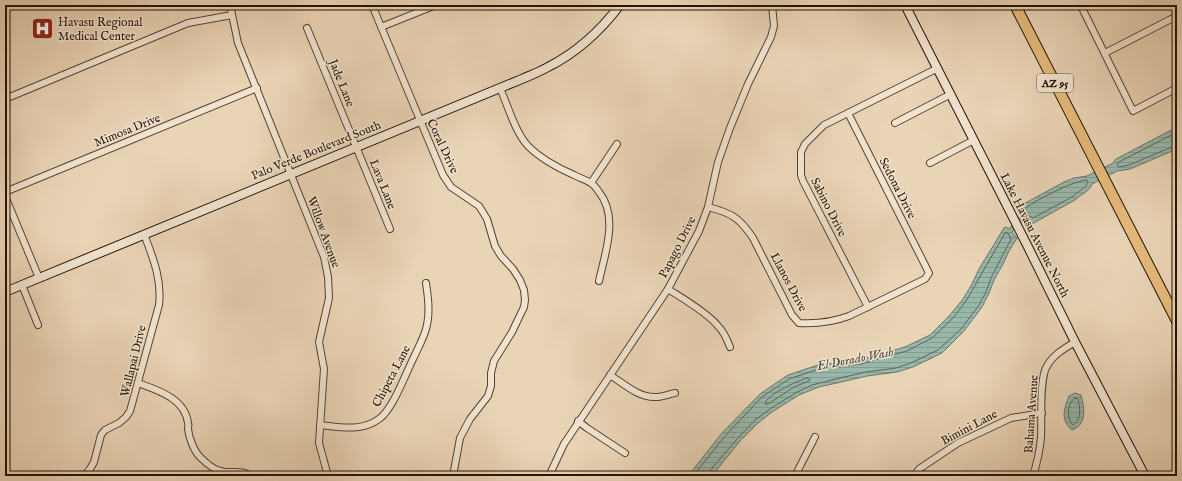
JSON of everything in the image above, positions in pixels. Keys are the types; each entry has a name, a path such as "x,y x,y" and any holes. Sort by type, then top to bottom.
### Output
{"highway":[{"name":"AZ 95","path":"1015,5 1177,321"}],"main road":[{"name":"Palo Verde Boulevard South","path":"5,292 548,67 576,49 604,23 620,5"},
{"name":"Lake Havasu Avenue North","path":"905,5 938,68 1074,342 1145,476"}],"street":[{"name":"Willow Avenue","path":"230,5 238,43 324,256 328,277 329,298 319,342 324,368 319,443 328,476"},
{"name":"Coral Drive","path":"372,5 443,175 452,187 479,206 487,219 495,246 501,256 513,269 524,290 524,307 512,332 494,361 491,373 491,386 488,396 470,419 460,438 453,476"},
{"path":"381,27 436,5"},
{"name":"Papago Drive","path":"549,476 564,444 578,421 668,289 699,231 708,207 718,162 730,128 748,84 771,37 774,26 772,5"},
{"path":"1082,5 1133,111 1177,88"},
{"path":"5,99 188,23 232,15"},
{"path":"1105,53 1177,16"},
{"name":"Jade Lane","path":"308,28 356,147"},
{"name":"Sabino Drive","path":"868,307 802,181 801,152 805,144 824,125 938,68"},
{"name":"Mimosa Drive","path":"5,192 257,88"},
{"path":"500,88 518,132 528,146 555,166 591,183 606,202 608,208 609,229 599,281"},
{"path":"895,123 951,94"},
{"name":"Sedona Drive","path":"848,113 929,273"},
{"path":"930,163 974,140"},
{"path":"591,183 617,144"},
{"name":"Lava Lane","path":"356,147 390,230"},
{"path":"5,196 39,278"},
{"name":"Llanos Drive","path":"708,207 734,216 742,223 753,238 792,315 799,323 826,323 838,321 925,279 929,273"},
{"name":"Wallapai Drive","path":"84,476 94,462 100,435 105,430 119,423 130,411 158,305 160,294 157,269 144,234"},
{"name":"Chipeta Lane","path":"320,425 362,428 379,419 385,413 393,400 427,326 428,300 426,283"},
{"path":"22,285 38,325"},
{"path":"668,289 717,324 726,337 730,347"},
{"name":"Bahama Avenue","path":"1033,476 1038,461 1041,438 1042,385 1046,367 1061,351 1074,342"},
{"path":"610,375 644,396 656,397 675,392"},
{"path":"138,383 160,391 179,404 186,415 191,440 200,457 220,471 228,474 243,472 249,474 250,476"},
{"name":"Bimini Lane","path":"914,476 918,469 958,443 1011,418 1042,413"},
{"path":"578,421 625,453"},
{"path":"795,476 815,437"}],"water":[{"path":"1177,127 1177,149 1130,169 1117,171 1092,184 1087,191 1075,200 1032,224 1025,218 1012,232 1017,238 994,280 982,307 964,331 942,353 913,367 897,372 867,376 819,387 799,395 758,423 740,441 712,476 688,476 722,433 760,394 788,375 818,365 860,360 905,347 930,335 950,315 963,299 1004,228 1006,227 1009,229 1022,215 1020,206 1064,182 1074,178 1087,176 1113,163 1116,159"},
{"path":"1075,393 1081,395 1084,415 1081,424 1072,430 1064,418 1064,414 1069,396"}],"place":[{"name":"Havasu Regional Medical Center","path":"42,29"}],"water label":[{"name":"El Dorado Wash","path":"855,358"}]}
